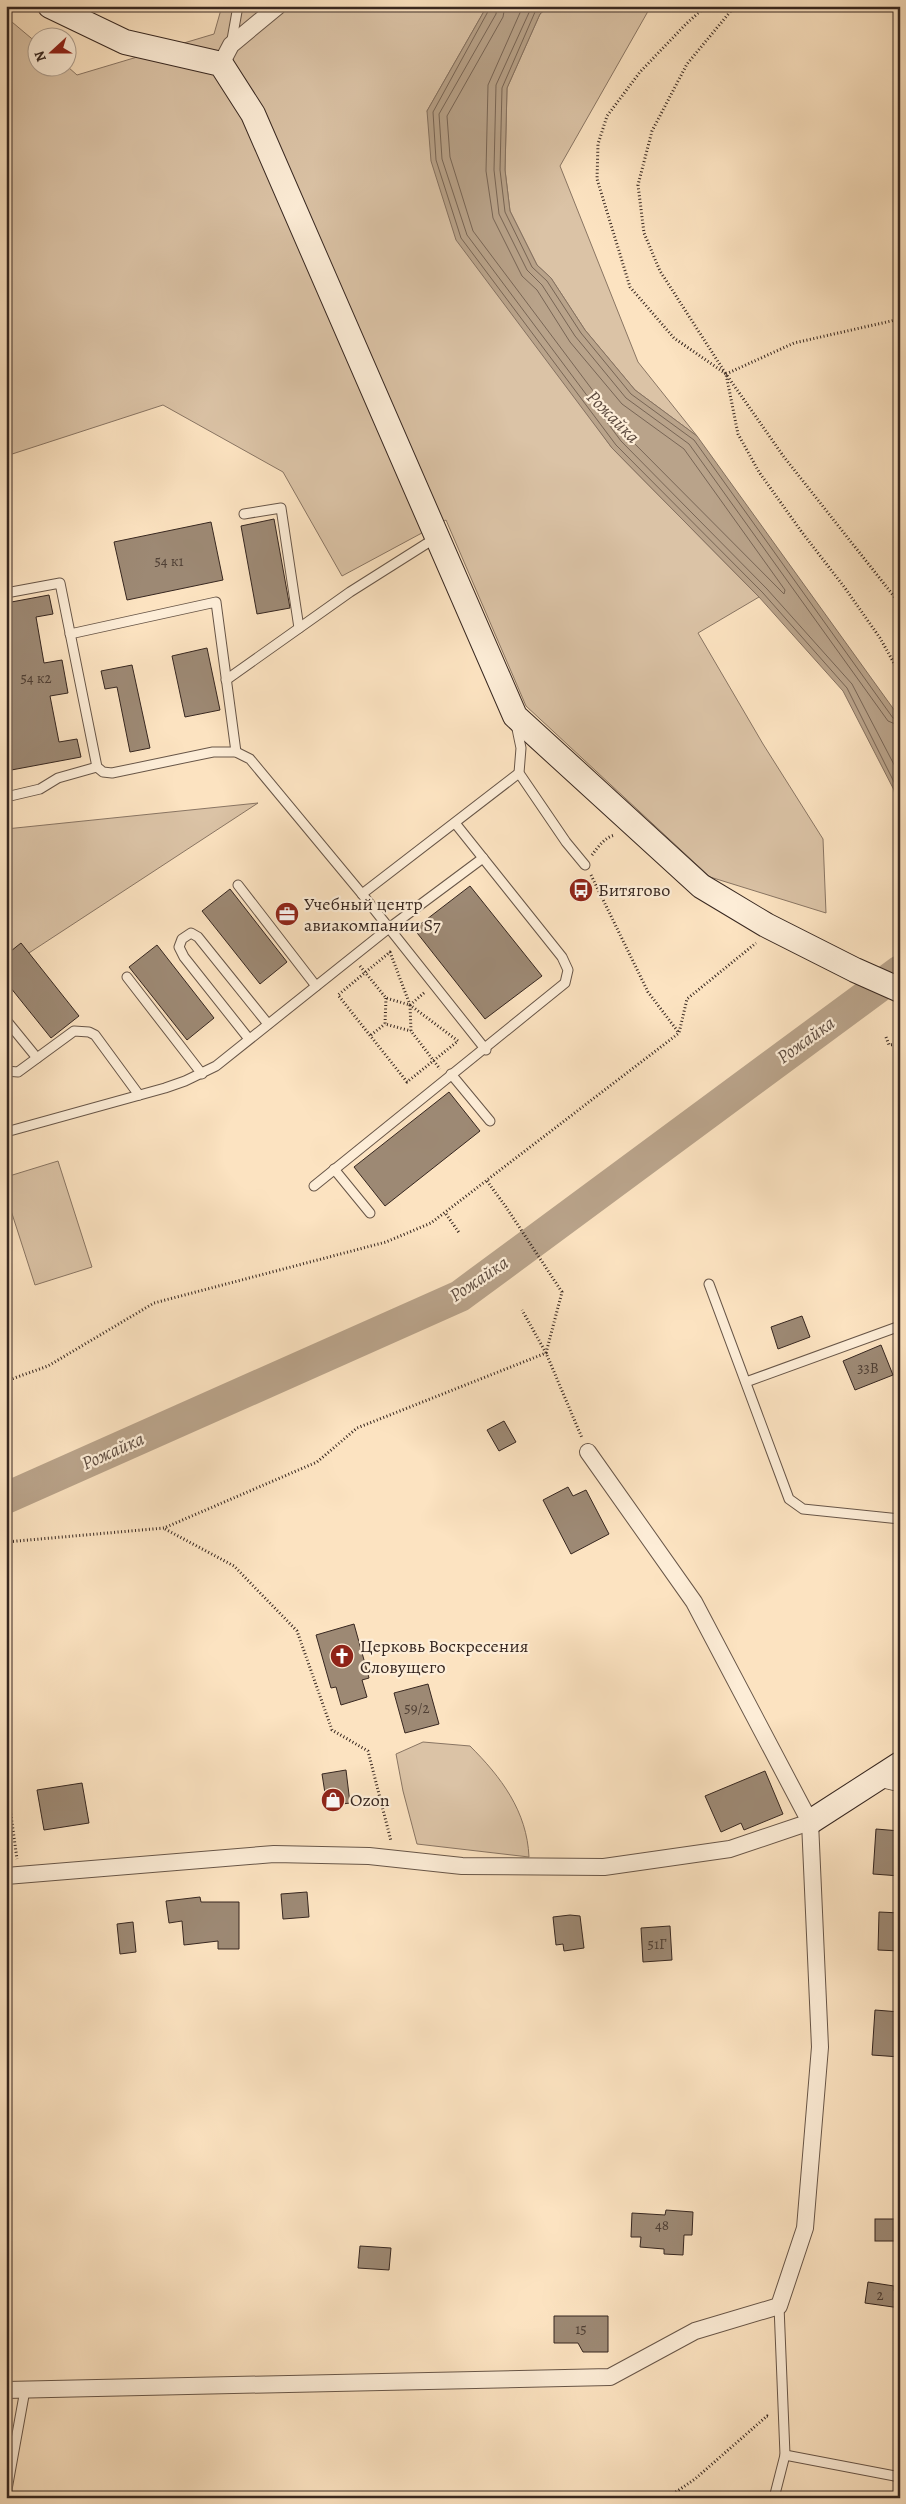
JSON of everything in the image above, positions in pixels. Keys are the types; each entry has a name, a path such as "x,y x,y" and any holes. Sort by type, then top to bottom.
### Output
{"street":[{"path":"50,6 125,42 226,55"},
{"path":"226,55 278,6"},
{"path":"226,55 515,716 701,886 766,926 900,990"},
{"path":"6,2390 610,2377 694,2331 779,2306 805,2228 820,2047 810,1822 694,1602 588,1452"},
{"path":"13,1875 274,1854 396,1859 462,1866 604,1867 730,1849 810,1822 900,1764"}],"lane":[{"path":"226,55 238,6"},
{"path":"244,514 281,508 299,628"},
{"path":"226,680 350,592 437,536"},
{"path":"6,593 60,583 97,767 103,772 112,773 213,752 236,752 250,759 362,894 485,1049"},
{"path":"70,634 216,602 236,752"},
{"path":"515,716 521,748 520,773 566,842 585,865"},
{"path":"6,796 40,789 58,778 97,767"},
{"path":"362,894 520,773"},
{"path":"314,1186 565,983 568,970 562,957 455,823"},
{"path":"6,1132 139,1095 202,1074 389,928 483,858"},
{"path":"238,885 316,986"},
{"path":"249,1039 184,957 179,947 182,938 190,933 198,937 268,1024"},
{"path":"127,977 202,1074"},
{"path":"6,1020 37,1058"},
{"path":"6,1071 18,1072 74,1032 89,1032 95,1036 139,1095"},
{"path":"449,1076 490,1121"},
{"path":"334,1169 370,1213"},
{"path":"709,1284 789,1499 803,1509 900,1520"},
{"path":"746,1382 900,1326"},
{"path":"874,1781 900,1787"},
{"path":"774,2498 785,2455 779,2306"},
{"path":"6,2495 25,2390"},
{"path":"785,2455 900,2477"}],"path":[{"path":"706,6 640,72 607,116 598,144 597,180 630,287 674,338 726,374 738,434 759,472 875,631 900,674"},
{"path":"735,6 688,64 652,130 638,185 644,233 660,271 726,374 784,457 899,602"},
{"path":"726,374 794,344 900,319"},
{"path":"639,830 610,836 598,847 585,865 648,992 679,1034"},
{"path":"6,1381 48,1366 154,1303 386,1242 431,1223 446,1214 486,1181 679,1034 687,999 755,944 766,926"},
{"path":"353,956 365,973 386,998 410,1005 458,1041 434,1061 407,1082 338,995 365,973 390,952 410,1005 411,1031 434,1061 449,1076"},
{"path":"410,1005 434,985"},
{"path":"371,1035 385,1024 386,998"},
{"path":"385,1024 411,1031"},
{"path":"886,1037 889,1045 900,1044"},
{"path":"486,1181 506,1206 562,1292 546,1353"},
{"path":"446,1214 460,1234"},
{"path":"522,1310 546,1353 588,1452"},
{"path":"6,1542 164,1528 317,1462 357,1428 546,1353"},
{"path":"164,1528 234,1566 297,1631 332,1730 368,1751 396,1859"},
{"path":"6,1779 13,1875"},
{"path":"667,2498 695,2479 767,2416 784,2418"}],"shaded area":[{"path":"222,6 487,6 427,111 551,363 612,448 759,597 698,633 763,744 823,839 826,913 710,877 526,706 446,520 342,576 283,472 163,405 6,456 6,17 28,35 28,78 78,78 78,75 214,34"},
{"path":"549,6 651,6 560,166 638,362 697,436 635,390 585,330 551,278 537,265 510,211 505,170 507,88 540,14"},
{"path":"258,803 6,968 6,829"},
{"path":"58,1161 92,1267 35,1285 6,1195 6,1177"},
{"path":"423,1742 470,1746 502,1783 518,1810 527,1840 529,1857 417,1844 403,1791 396,1754"}],"water":[{"path":"487,6 549,6 540,14 507,88 505,170 510,211 537,265 551,278 585,330 635,390 697,436 900,718 900,823 894,790 843,691 759,597 612,448 456,240 431,161 427,111"}],"building":[{"path":"274,519 290,608 257,614 241,526"},
{"path":"211,522 223,580 127,600 114,542"},
{"path":"49,595 53,614 36,617 44,663 62,660 68,693 50,696 59,742 77,739 81,757 6,771 6,603"},
{"path":"207,648 220,710 185,717 172,656"},
{"path":"132,665 150,748 130,752 117,687 105,689 101,671"},
{"path":"470,886 542,976 485,1019 414,929"},
{"path":"230,889 287,962 260,984 202,911"},
{"path":"21,943 79,1016 51,1038 6,982 6,955"},
{"path":"157,945 214,1018 187,1040 129,967"},
{"path":"449,1092 480,1131 385,1206 354,1167"},
{"path":"802,1316 810,1337 778,1349 771,1327"},
{"path":"881,1345 893,1375 855,1390 843,1361"},
{"path":"504,1421 516,1442 499,1451 487,1430"},
{"path":"568,1487 573,1496 586,1490 609,1534 571,1554 543,1500"},
{"name":"Церковь Воскресения Словущего","path":"354,1624 369,1678 362,1680 367,1697 341,1705 336,1687 331,1688 316,1635"},
{"path":"428,1684 439,1724 405,1733 394,1693"},
{"path":"346,1770 350,1803 327,1806 322,1774"},
{"path":"765,1771 783,1814 744,1830 741,1823 721,1832 705,1796"},
{"path":"82,1783 89,1823 44,1830 37,1790"},
{"path":"876,1829 900,1831 900,1876 873,1874"},
{"path":"307,1892 309,1917 283,1919 281,1894"},
{"path":"200,1897 201,1902 239,1902 239,1949 218,1949 218,1941 184,1945 182,1921 169,1923 166,1901"},
{"path":"879,1912 900,1913 900,1951 878,1950"},
{"path":"580,1916 584,1948 564,1951 563,1944 556,1945 553,1917"},
{"path":"133,1922 136,1952 120,1954 117,1924"},
{"path":"670,1926 672,1960 643,1962 641,1928"},
{"path":"875,2010 900,2012 900,2057 872,2055"},
{"path":"666,2210 693,2212 692,2235 684,2235 683,2255 664,2254 664,2249 640,2247 641,2237 631,2237 632,2213 665,2215"},
{"path":"875,2219 900,2219 900,2241 875,2241"},
{"path":"360,2246 391,2248 389,2270 358,2268"},
{"path":"868,2282 894,2286 894,2291 900,2291 900,2308 865,2303"},
{"path":"554,2316 608,2316 608,2352 583,2352 578,2343 554,2343"}],"waterway":[{"name":"Рожайка","path":"6,1498 460,1296 900,971"}],"place":[{"name":"Битягово","path":"581,890"},
{"name":"Учебный центр авиакомпании S7","path":"287,914"},
{"name":"Церковь Воскресения Словущего","path":"342,1656"},
{"name":"Ozon","path":"333,1800"}]}
